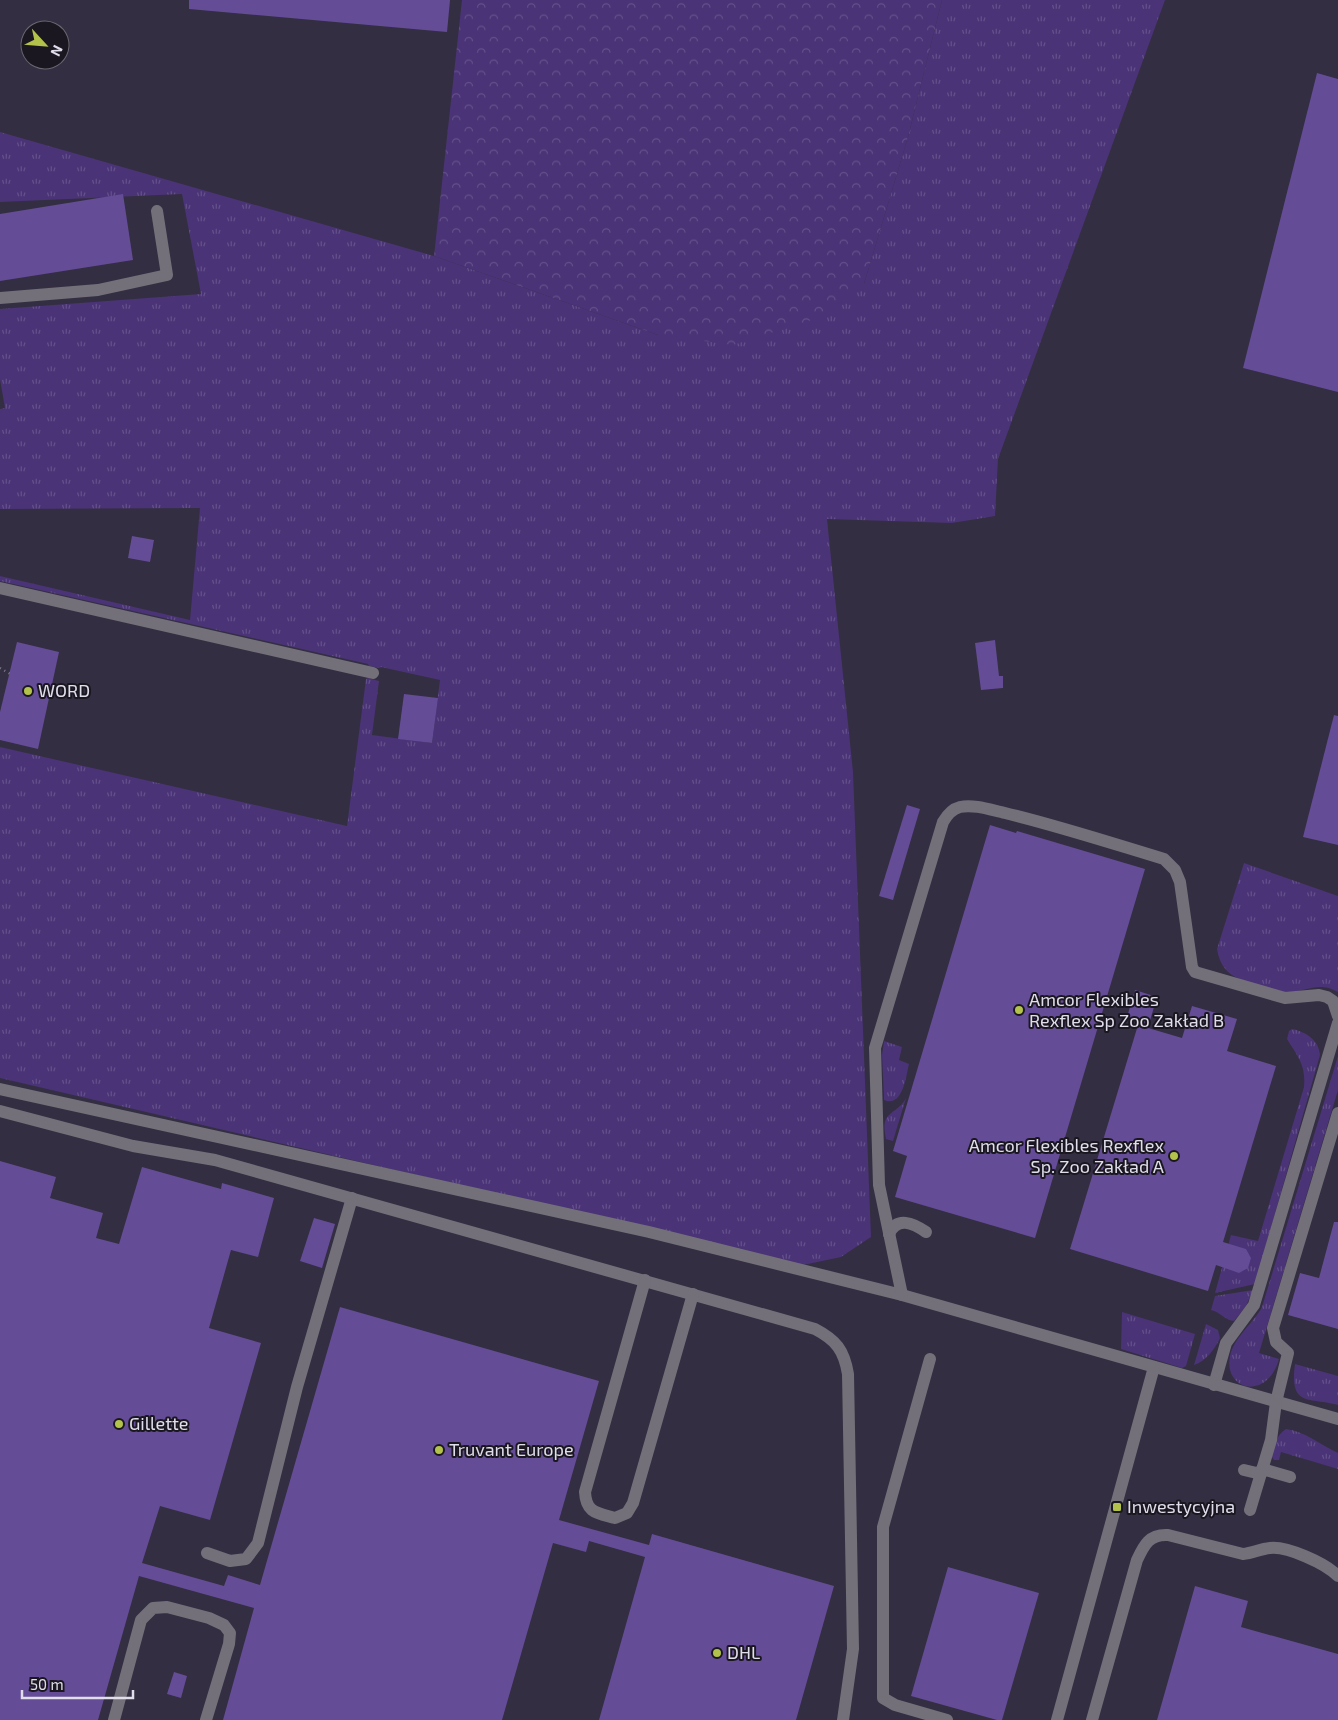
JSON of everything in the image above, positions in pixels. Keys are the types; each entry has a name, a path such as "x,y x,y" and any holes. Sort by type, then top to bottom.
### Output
{"street":[{"path":"0,298 98,290 167,275 157,211"},
{"path":"0,588 373,673"},
{"path":"902,1295 880,1185 875,1048 943,822 956,808 978,807 1026,818 1164,859 1175,870 1180,882 1192,967 1195,972 1285,998 1319,995 1327,997 1333,1002 1338,1016"},
{"path":"1214,1385 1226,1343 1254,1305 1338,1023"},
{"path":"0,1089 649,1232 902,1295 1338,1419"},
{"path":"0,1111 133,1146 215,1160 645,1280 815,1329 827,1335 838,1346 846,1359 848,1374 853,1649 844,1720"},
{"path":"1250,1510 1271,1440 1276,1402 1288,1353 1276,1342 1273,1328 1338,1114"},
{"path":"207,1553 230,1561 246,1559 258,1544 297,1387 352,1198"},
{"path":"889,1234 894,1225 902,1222 926,1232"},
{"path":"645,1280 585,1492 586,1502 592,1512 615,1518 627,1513 633,1503 693,1294"},
{"path":"930,1358 883,1527 883,1698 895,1705 947,1720"},
{"path":"1057,1720 1154,1368"},
{"path":"1244,1470 1290,1477"},
{"path":"1092,1720 1137,1560 1152,1537 1158,1534 1168,1534 1243,1554 1279,1548 1320,1563 1338,1576"},
{"path":"114,1720 141,1620 153,1608 167,1606 209,1618 224,1625 230,1633 229,1644 206,1720"}],"path":[{"path":"0,668 12,674"}],"green space":[{"path":"462,0 942,0 908,137 864,284 824,316 733,345 658,335 434,256"},
{"path":"942,0 1165,0 998,459 995,516 952,523 827,519 853,772 871,1237 841,1257 803,1265 0,1078 0,747 347,826 366,679 379,681 372,735 432,743 440,680 369,666 368,664 0,581 0,576 190,620 200,508 0,509 0,409 5,408 0,379 0,309 201,294 182,194 0,202 0,132 434,256 658,335 864,284 908,137"},
{"path":"1244,863 1338,896 1338,992 1325,987 1286,992 1280,991 1241,980 1228,972 1223,966 1217,949"},
{"path":"1292,1029 1302,1032 1311,1038 1317,1045 1320,1055 1255,1284 1215,1293 1231,1235 1258,1241 1304,1087 1302,1067 1298,1056 1287,1039 1289,1031"},
{"path":"884,1041 902,1047 899,1060 909,1064 902,1090 896,1099 890,1101 884,1100 882,1055"},
{"path":"1338,1056 1338,1090 1259,1353 1279,1359 1273,1373 1265,1381 1256,1386 1247,1386 1239,1383 1233,1377 1230,1368 1230,1356 1235,1343 1262,1307"},
{"path":"906,1098 893,1141 886,1139 885,1121"},
{"path":"1253,1290 1246,1306 1234,1321 1228,1320 1211,1310 1215,1296"},
{"path":"1122,1312 1195,1334 1186,1366 1182,1368 1121,1349"},
{"path":"1206,1324 1218,1330 1220,1338 1210,1354 1194,1365"},
{"path":"1295,1364 1338,1376 1338,1405 1311,1400 1299,1394 1295,1388"},
{"path":"1286,1429 1306,1435 1338,1453 1338,1469 1281,1452 1279,1460 1274,1460 1271,1456 1276,1441"}],"building":[{"path":"189,0 450,0 447,32 189,9"},
{"path":"1317,73 1338,79 1338,392 1243,368"},
{"path":"123,194 133,260 0,281 0,214"},
{"path":"132,536 154,540 150,562 128,558"},
{"path":"995,640 999,676 1003,676 1003,688 981,690 975,643"},
{"name":"WORD","path":"17,642 59,652 38,749 0,740 0,712"},
{"path":"404,694 438,698 432,743 398,739"},
{"path":"1334,715 1338,716 1338,845 1303,837"},
{"path":"907,805 920,809 893,900 879,896"},
{"name":"Amcor Flexibles Rexflex Sp Zoo Zakład B","path":"990,825 1016,833 1017,831 1145,869 1035,1238 895,1197 907,1156 893,1151"},
{"path":"1135,990 1157,997 1149,1024 1127,1017"},
{"name":"Amcor Flexibles Rexflex Sp. Zoo Zakład A","path":"1192,1006 1237,1019 1227,1051 1276,1066 1223,1242 1246,1249 1251,1258 1248,1268 1239,1273 1216,1265 1208,1291 1070,1249 1138,1025 1182,1038"},
{"path":"0,1161 56,1177 50,1198 103,1213 96,1238 119,1244 142,1167 221,1189 222,1183 274,1198 258,1257 231,1250 209,1328 261,1343 210,1520 160,1506 142,1563 224,1586 228,1575 260,1585 340,1307 599,1381 559,1520 649,1545 652,1534 834,1586 796,1720 599,1720 645,1557 589,1541 586,1552 553,1543 502,1720 223,1720 254,1608 139,1576 98,1720 0,1720"},
{"path":"314,1218 335,1224 322,1268 300,1261"},
{"path":"1334,1222 1338,1222 1338,1329 1288,1315 1300,1273 1319,1278"},
{"path":"948,1567 1039,1593 1002,1720 911,1696"},
{"path":"1195,1586 1248,1601 1241,1627 1338,1654 1338,1720 1157,1720"},
{"path":"174,1672 187,1676 181,1698 167,1694"}],"place":[{"name":"WORD","path":"28,691"},
{"name":"Amcor Flexibles Rexflex Sp Zoo Zakład B","path":"1019,1010"},
{"name":"Amcor Flexibles Rexflex Sp. Zoo Zakład A","path":"1174,1156"},
{"name":"Gillette","path":"119,1424"},
{"name":"Truvant Europe","path":"439,1450"},
{"name":"Inwestycyjna","path":"1117,1507"},
{"name":"DHL","path":"717,1653"}]}
